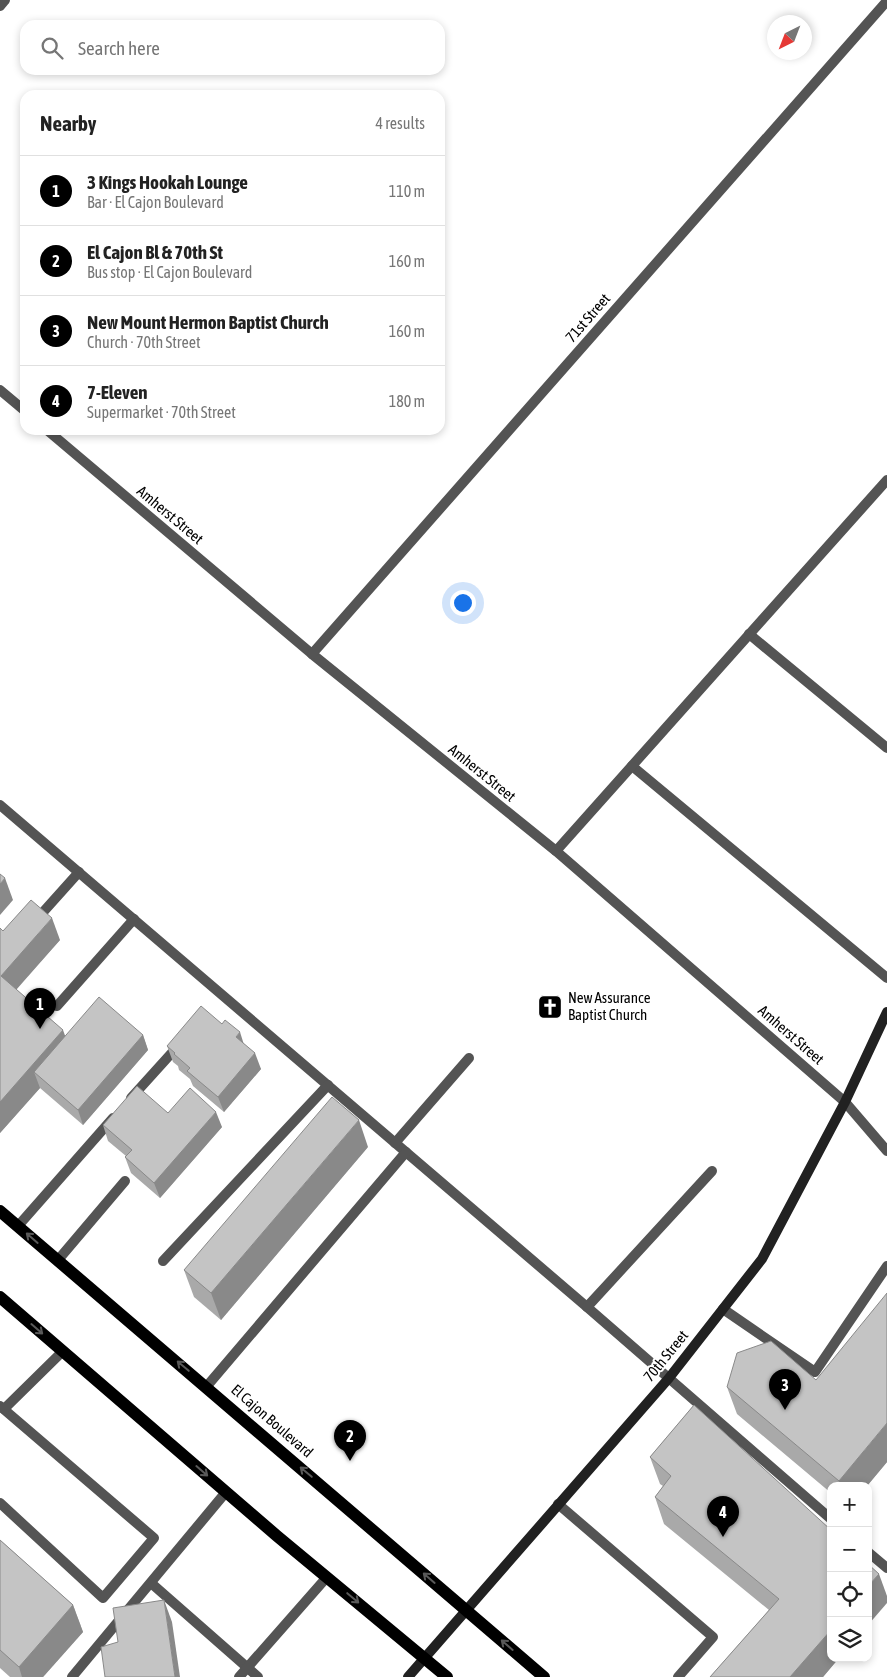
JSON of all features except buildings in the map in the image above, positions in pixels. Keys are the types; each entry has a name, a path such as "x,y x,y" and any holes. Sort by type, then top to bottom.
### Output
{"main road":[{"name":"70th Street","path":"408,1677 669,1378 762,1259 845,1102 887,1012"},
{"name":"El Cajon Boulevard","path":"0,1211 207,1386 544,1677"},
{"path":"0,1297 226,1492 447,1677"}],"street":[{"path":"0,6 5,0"},
{"name":"71st Street","path":"312,654 887,1"},
{"path":"1,394 20,407"},
{"name":"Amherst Street","path":"53,435 312,654 556,851 845,1102 887,1151"},
{"path":"556,851 887,480"},
{"path":"750,634 887,748"},
{"path":"632,766 887,978"},
{"path":"0,805 588,1307 827,1516"},
{"path":"27,930 79,872"},
{"path":"57,1006 134,919"},
{"path":"18,1226 183,1041"},
{"path":"395,1143 469,1058"},
{"path":"163,1261 328,1085"},
{"path":"207,1386 406,1152"},
{"path":"588,1307 712,1171"},
{"path":"58,1260 125,1181"},
{"path":"723,1309 815,1372 887,1266"},
{"path":"0,1503 103,1598 154,1538 2,1408 63,1351"},
{"path":"72,1677 226,1492"},
{"path":"558,1504 713,1638 678,1677"},
{"path":"872,1555 887,1568"},
{"path":"239,1677 327,1577"},
{"path":"151,1582 258,1677"}],"place":[{"name":"New Assurance Baptist Church","path":"550,1007"},
{"name":"3 Kings Hookah Lounge","path":"40,1029"},
{"name":"New Mount Hermon Baptist Church","path":"785,1410"},
{"name":"El Cajon Bl & 70th St","path":"350,1461"},
{"name":"7-Eleven","path":"723,1537"}]}
